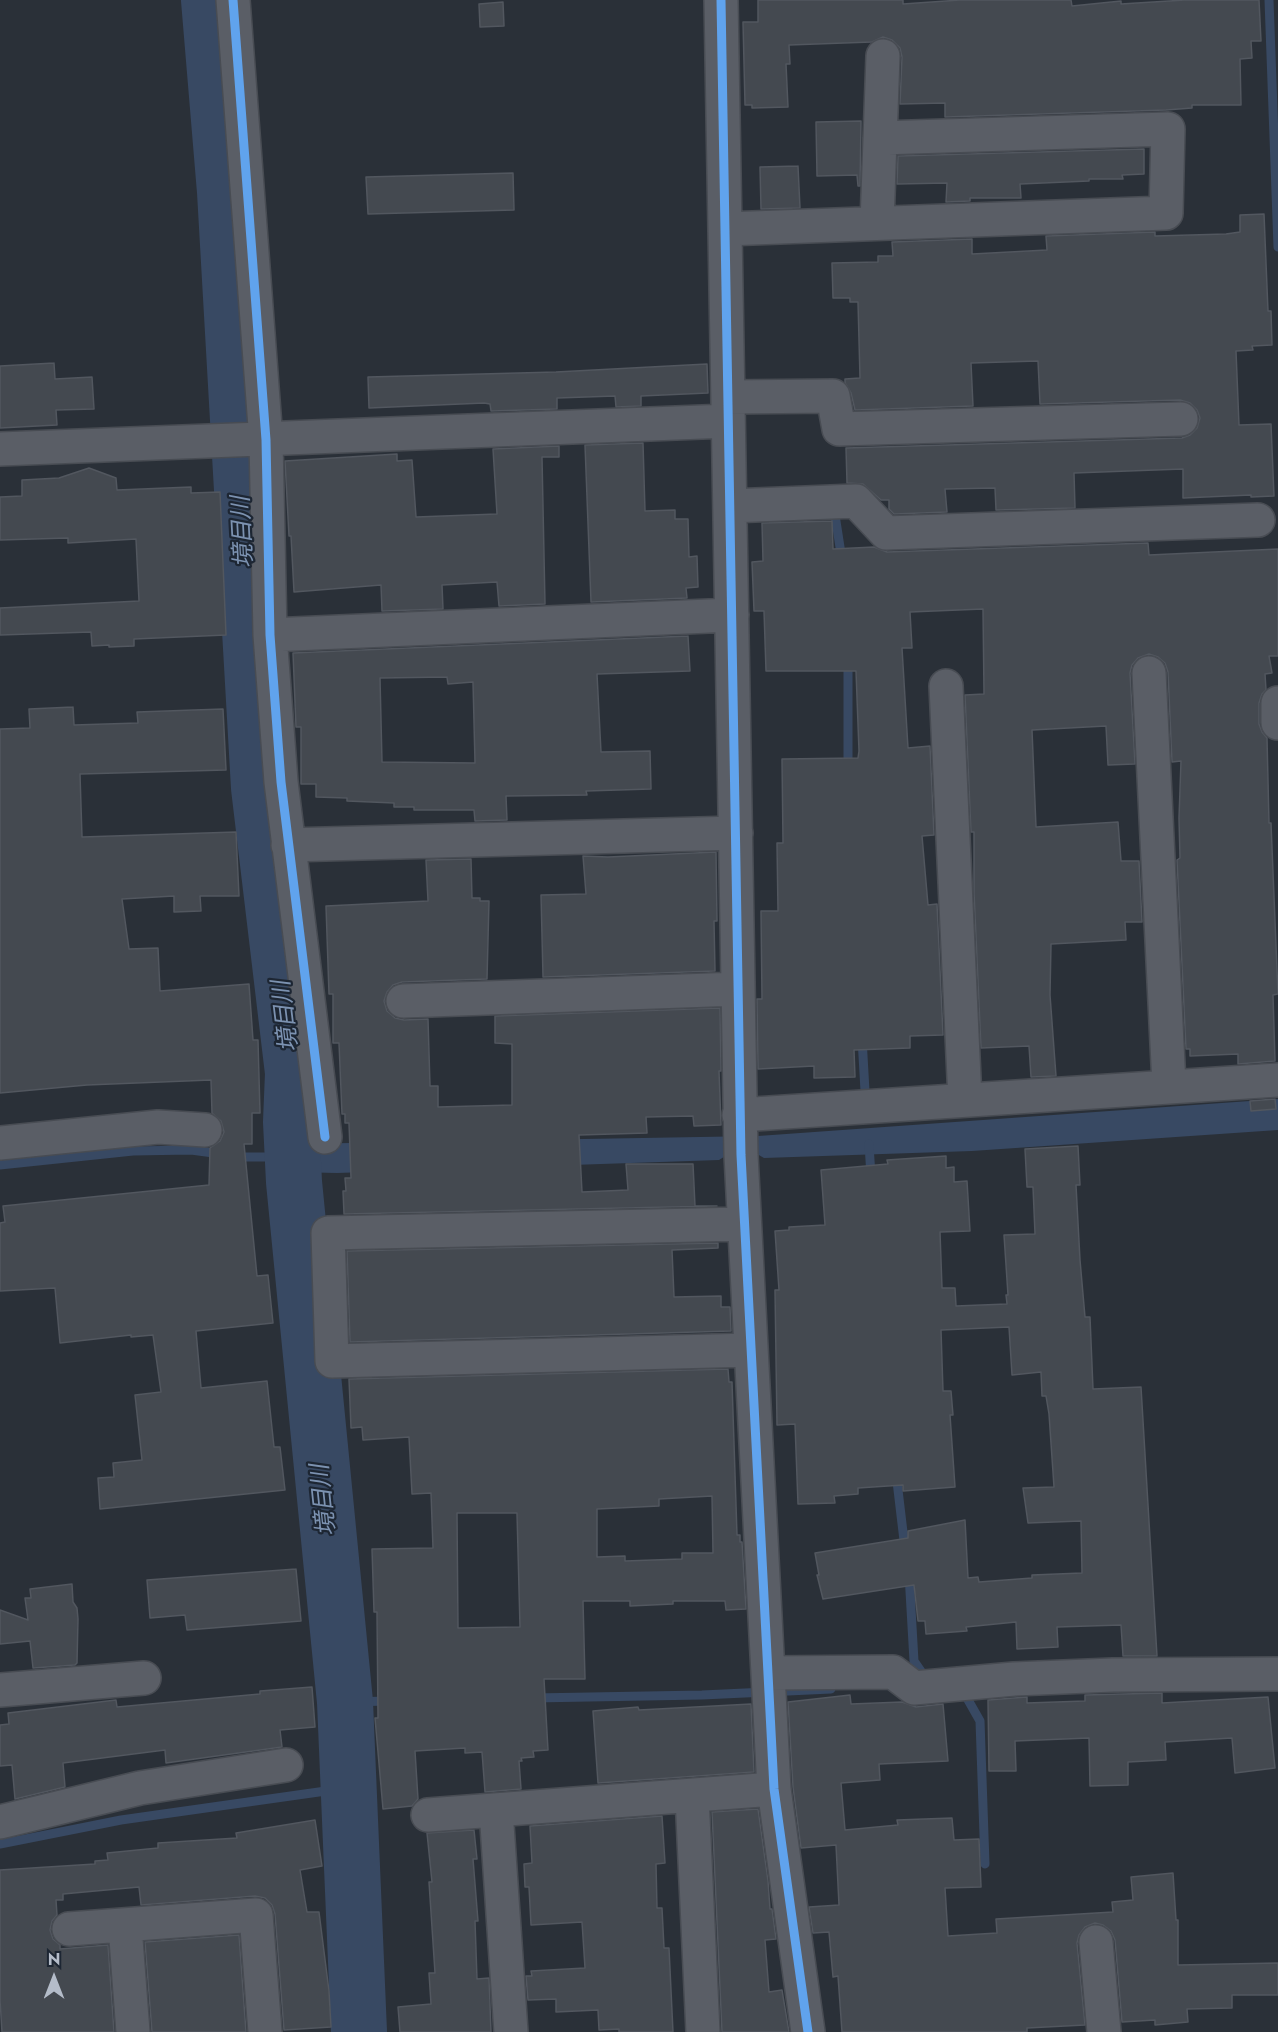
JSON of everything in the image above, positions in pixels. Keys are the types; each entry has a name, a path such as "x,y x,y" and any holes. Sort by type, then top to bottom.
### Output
{"street":[{"path":"233,0 250,440 270,635 281,783 325,1137"},
{"path":"721,0 740,1135 774,1790 808,2032"},
{"path":"877,224 883,56"},
{"path":"725,229 1166,213 1168,129 880,138"},
{"path":"0,449 250,440 728,409 833,396 839,429 1181,419"},
{"path":"730,506 855,501 886,533 1258,520"},
{"path":"270,635 732,615"},
{"path":"1149,674 1169,1085"},
{"path":"946,686 965,1100"},
{"path":"1278,703 1278,723"},
{"path":"288,845 736,833"},
{"path":"403,1001 738,989"},
{"path":"740,1135 965,1100 1169,1085 1278,1080"},
{"path":"0,1143 158,1127 205,1130"},
{"path":"744,1224 328,1233 332,1361 751,1350"},
{"path":"769,1686 893,1672 914,1689 1014,1679 1113,1675 1278,1674"},
{"path":"0,1690 144,1678"},
{"path":"0,1822 140,1788 286,1765"},
{"path":"428,1815 774,1790"},
{"path":"692,1796 704,2032"},
{"path":"496,1810 511,2032"},
{"path":"69,1929 256,1915 265,2032"},
{"path":"125,1926 133,2032"},
{"path":"1096,1942 1104,2032"}],"water":[{"path":"1278,1099 1278,1130 972,1151 764,1158 757,1154 727,1155 719,1160 337,1173 293,1172 292,1144 758,1136"}],"building":[{"path":"758,0 903,0 903,4 960,0 1071,0 1072,6 1121,1 1121,4 1185,0 1259,0 1261,41 1251,41 1252,58 1240,59 1241,105 1192,105 1192,108 1166,110 945,117 945,103 900,104 902,57 900,48 892,40 883,37 872,42 789,45 790,64 786,64 788,107 752,108 752,105 745,105 743,22 758,22"},
{"path":"503,2 504,26 480,27 479,4"},
{"path":"861,121 860,186 858,186 857,175 817,176 816,122"},
{"path":"1144,149 1144,174 1122,175 1123,179 1020,184 1021,198 970,198 970,201 946,202 947,183 897,184 898,156"},
{"path":"798,166 800,208 761,209 760,167"},
{"path":"513,173 514,210 368,214 366,177"},
{"path":"1264,214 1268,311 1271,311 1272,345 1252,346 1253,350 1236,351 1239,425 1271,424 1274,496 1183,498 1183,469 1074,473 1075,508 996,510 995,488 945,489 947,512 894,514 889,509 889,500 881,500 863,484 847,483 846,448 1182,438 1190,435 1197,428 1200,418 1197,410 1190,403 1180,400 1040,404 1038,361 971,363 973,406 855,410 845,379 860,378 858,302 850,302 850,298 833,298 832,263 878,262 878,256 893,256 892,242 972,239 972,254 1047,250 1046,236 1155,232 1155,236 1226,234 1240,232 1240,215"},
{"path":"54,363 55,379 92,377 94,409 56,410 57,425 0,428 0,366"},
{"path":"707,364 708,393 641,396 641,406 616,407 615,396 557,398 557,409 491,411 490,404 484,403 369,408 368,377 556,372"},
{"path":"643,443 645,511 675,510 675,519 688,519 689,557 697,556 698,587 686,588 687,598 591,602 585,445"},
{"path":"559,446 559,457 542,457 545,604 499,606 497,582 442,585 443,609 382,611 381,585 294,592 285,461 397,454 397,461 412,460 416,517 497,514 493,449"},
{"path":"89,468 116,478 117,490 191,487 191,493 220,492 226,635 134,639 134,646 109,647 109,645 92,646 91,632 0,635 0,608 139,601 136,539 68,543 68,538 0,540 0,497 22,496 22,480 59,478"},
{"path":"832,521 833,549 874,547 887,552 1148,543 1149,555 1278,549 1278,656 1269,656 1272,673 1265,674 1266,690 1259,703 1259,724 1267,738 1269,823 1271,823 1278,994 1273,995 1275,1061 1238,1064 1238,1054 1190,1056 1190,1049 1186,1049 1177,860 1180,858 1181,761 1172,762 1168,672 1165,663 1149,654 1138,658 1132,665 1130,673 1135,764 1108,765 1106,726 1032,730 1036,827 1118,822 1121,861 1139,861 1142,922 1125,922 1126,940 1051,944 1050,995 1056,1076 1031,1077 1029,1046 981,1048 974,892 974,832 971,832 965,695 984,694 983,609 910,612 912,648 902,648 908,748 930,746 934,835 922,836 928,905 937,904 943,1035 910,1036 910,1048 854,1050 855,1077 814,1078 814,1066 758,1069 757,999 762,999 761,911 778,911 777,843 783,843 782,759 858,758 859,751 856,671 766,671 764,611 754,611 752,562 763,561 762,523"},
{"path":"688,636 690,671 597,674 601,752 650,751 651,789 586,791 587,795 506,796 507,820 475,821 474,810 414,810 414,807 394,807 394,803 316,797 316,784 301,784 301,727 296,727 293,653","holes":["447,677 448,684 473,682 475,763 382,762 380,678"]},
{"path":"73,707 74,725 138,723 137,712 223,709 226,770 80,774 82,837 236,832 239,896 200,896 201,911 174,912 174,896 122,899 129,949 158,948 160,991 249,984 253,1040 258,1040 260,1113 252,1113 252,1144 244,1144 257,1276 268,1275 273,1323 196,1331 201,1388 267,1381 274,1447 280,1447 285,1490 100,1509 98,1478 114,1477 113,1463 142,1460 135,1395 161,1392 153,1335 131,1337 131,1335 60,1343 55,1288 0,1291 0,1223 5,1222 3,1206 209,1185 210,1148 220,1141 224,1132 221,1121 212,1113 211,1080 87,1085 0,1093 0,729 30,728 29,709"},
{"path":"716,852 715,971 543,977 541,895 586,894 583,856"},
{"path":"471,859 472,898 489,901 487,979 402,982 393,985 384,1001 387,1011 395,1018 428,1019 430,1086 438,1086 438,1107 512,1105 512,1044 495,1043 495,1016 720,1008 721,1125 694,1126 693,1116 646,1117 647,1133 579,1135 582,1192 628,1190 626,1164 693,1164 695,1206 717,1206 344,1214 345,1178 351,1178 349,1123 345,1123 345,1114 342,1114 339,1043 333,1043 333,994 329,994 326,906 428,901 426,860"},
{"path":"1275,1099 1276,1109 1251,1111 1250,1101"},
{"path":"1078,1146 1080,1185 1076,1185 1080,1260 1085,1317 1090,1317 1093,1389 1141,1387 1157,1656 1123,1656 1121,1625 1057,1627 1058,1647 1017,1649 1016,1622 966,1627 967,1631 926,1634 925,1621 918,1621 914,1585 823,1599 815,1553 908,1538 908,1531 965,1520 968,1578 978,1577 979,1582 1032,1578 1032,1575 1082,1573 1081,1521 1028,1523 1023,1488 1054,1487 1049,1414 1046,1396 1042,1396 1041,1372 1012,1375 1009,1327 941,1330 943,1391 951,1391 953,1415 950,1415 955,1487 903,1491 903,1485 858,1488 858,1494 834,1496 835,1503 798,1504 795,1424 777,1425 775,1290 779,1290 775,1231 789,1230 789,1227 825,1225 821,1170 888,1164 887,1160 946,1156 946,1168 954,1167 954,1182 967,1181 970,1231 940,1232 942,1288 955,1288 956,1306 1007,1304 1004,1235 1035,1234 1033,1187 1027,1187 1025,1149"},
{"path":"718,1243 718,1248 672,1250 674,1297 721,1296 721,1307 730,1307 731,1331 350,1342 347,1251"},
{"path":"728,1369 729,1382 732,1382 737,1535 740,1535 740,1542 742,1542 746,1609 726,1610 725,1601 673,1601 673,1604 630,1606 630,1601 583,1601 585,1679 544,1679 548,1750 533,1751 534,1757 521,1758 522,1761 519,1761 521,1789 485,1792 482,1752 465,1753 465,1748 415,1751 418,1799 412,1806 383,1809 375,1718 378,1718 377,1612 374,1612 372,1549 433,1548 431,1493 412,1494 409,1437 363,1440 362,1427 351,1428 349,1379","holes":["712,1496 713,1553 682,1553 682,1559 625,1561 625,1556 597,1557 597,1509 659,1506 659,1499","457,1513 517,1513 520,1627 458,1628"]},
{"path":"296,1569 301,1621 187,1630 185,1615 150,1618 147,1580"},
{"path":"72,1584 73,1602 77,1608 78,1619 77,1663 75,1665 33,1668 30,1641 0,1644 0,1610 28,1620 25,1598 31,1598 30,1589"},
{"path":"312,1687 315,1727 280,1730 282,1747 166,1763 165,1750 63,1763 65,1787 15,1799 12,1765 0,1766 0,1725 9,1724 8,1713 116,1700 117,1707"},
{"path":"1162,1693 1162,1703 1268,1697 1275,1768 1235,1773 1232,1738 1165,1742 1166,1760 1128,1762 1128,1785 1090,1786 1089,1738 1015,1741 1016,1771 989,1771 988,1700 1027,1697 1027,1703 1085,1701 1085,1695"},
{"path":"850,1695 851,1704 902,1702 916,1707 943,1704 948,1761 879,1764 880,1780 841,1783 845,1830 898,1825 897,1820 952,1818 954,1840 979,1839 981,1887 945,1888 948,1936 997,1933 996,1919 1113,1912 1112,1902 1133,1900 1131,1877 1173,1873 1176,1920 1178,1920 1178,1965 1278,1963 1278,1995 1232,1995 1232,2008 1187,2009 1188,2022 1155,2025 1155,2020 1122,2022 1115,1940 1111,1931 1095,1923 1085,1927 1077,1943 1085,2025 1027,2028 1027,2032 842,2032 838,1976 833,1977 829,1932 813,1933 809,1907 839,1905 836,1845 801,1848 793,1787 788,1702"},
{"path":"751,1704 754,1772 598,1783 593,1711 638,1707 639,1710"},
{"path":"758,1809 770,1909 772,1909 776,1939 765,1940 769,1992 782,1990 789,2032 722,2032 712,1812"},
{"path":"662,1816 665,1863 656,1864 657,1908 662,1908 664,1948 669,1948 673,2032 599,2030 598,2010 556,2012 556,1999 528,2000 526,1976 532,1976 531,1971 585,1968 582,1922 531,1925 529,1887 525,1887 524,1864 532,1863 530,1826"},
{"path":"315,1820 322,1866 300,1870 307,1912 319,1912 331,2027 284,2030 275,1914 272,1905 265,1898 255,1896 141,1905 139,1887 63,1894 63,1900 56,1900 57,1915 52,1921 50,1930 53,1939 60,1945 60,1949 108,1945 114,2032 2,2032 0,1870 95,1864 95,1861 108,1860 107,1853 158,1848 158,1843 237,1838 236,1833"},
{"path":"474,1830 477,1859 473,1859 478,1921 475,1921 477,1979 489,1978 491,2032 400,2032 398,2007 431,2004 429,1973 435,1973 429,1882 432,1882 427,1833"},
{"path":"239,1935 246,2032 152,2032 145,1942"}],"waterway":[{"name":"境目川","path":"209,0 225,192 259,788 293,1073 291,1122 294,1182 345,1702 359,2032"},
{"path":"1269,0 1278,247"},
{"path":"835,515 842,560"},
{"path":"848,661 848,770"},
{"path":"862,1038 865,1091"},
{"path":"869,1144 871,1176"},
{"path":"0,1165 133,1151 191,1150 221,1154"},
{"path":"235,1157 305,1157"},
{"path":"896,1473 905,1549"},
{"path":"909,1574 914,1661 923,1674"},
{"path":"533,1698 702,1695 831,1689"},
{"path":"963,1691 980,1721 985,1864"},
{"path":"345,1702 390,1701"},
{"path":"0,1844 121,1820 347,1788"}],"cycle path":[{"path":"233,0 266,440 270,635 281,782 325,1137"},
{"path":"721,0 741,1155 774,1789 808,2032"}]}
